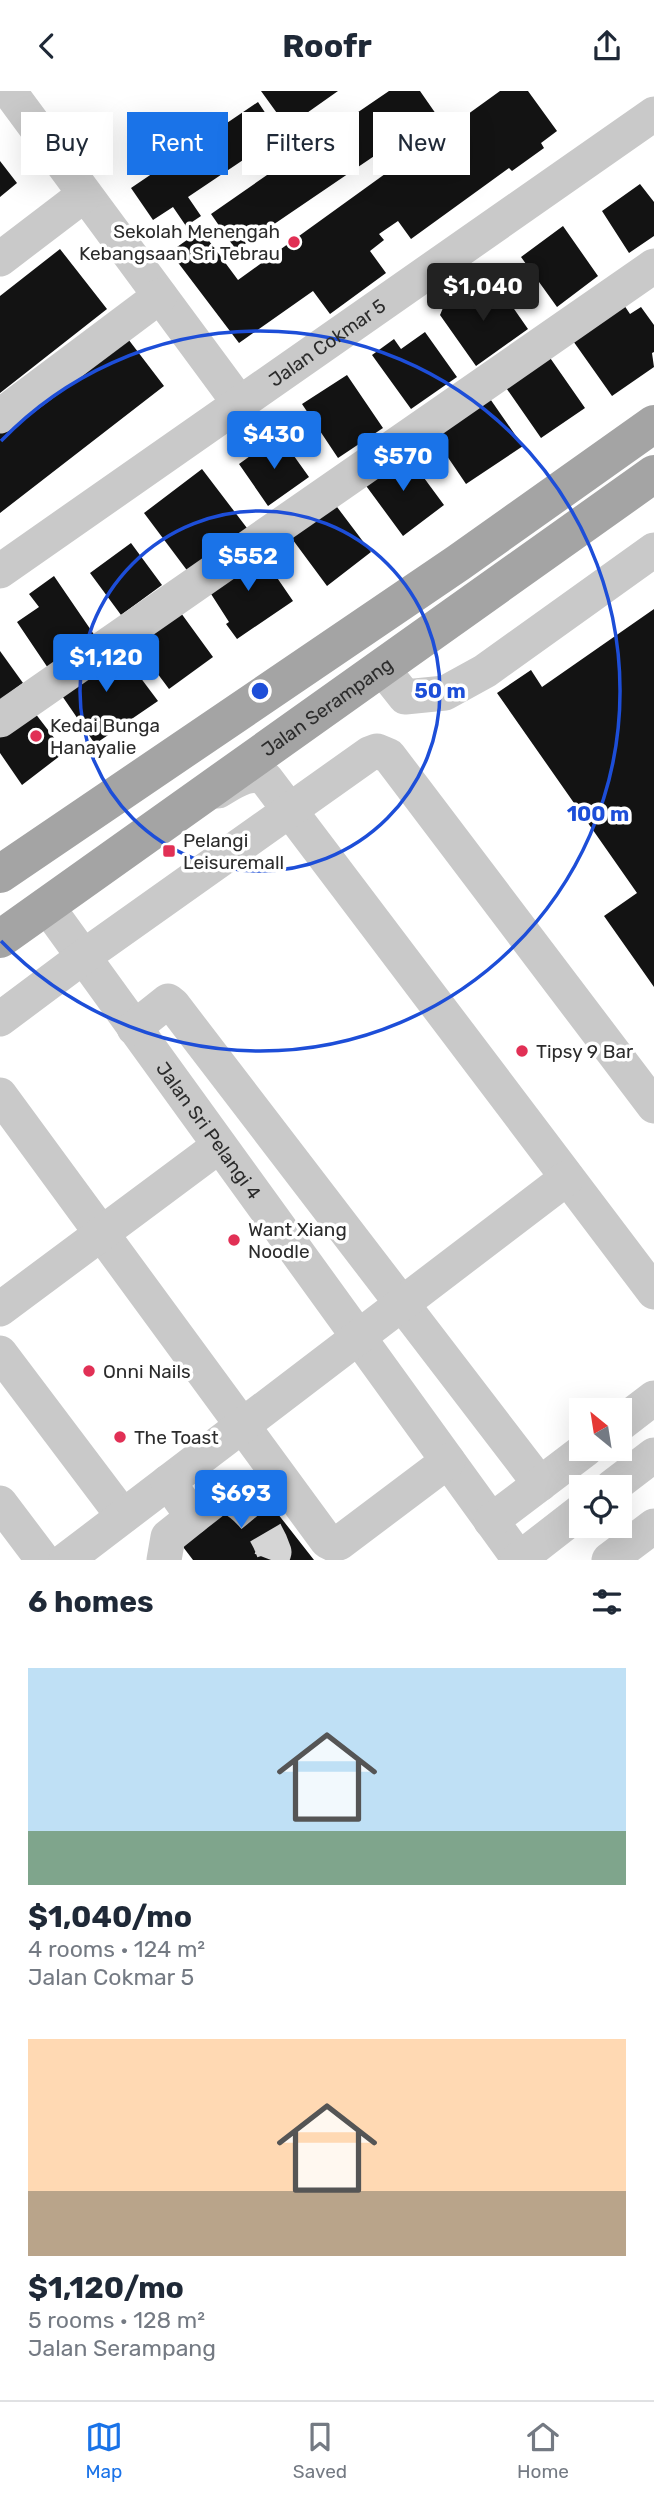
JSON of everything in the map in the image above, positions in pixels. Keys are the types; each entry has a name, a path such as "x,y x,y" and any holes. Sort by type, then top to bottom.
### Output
{"main road":[{"path":"0,874 446,570 654,424"},
{"name":"Jalan Serampang","path":"0,939 654,474"}],"street":[{"path":"636,91 654,114"},
{"path":"7,94 240,404"},
{"name":"Jalan Cokmar 5","path":"0,571 654,114"},
{"path":"0,259 85,195"},
{"path":"0,720 654,266"},
{"path":"0,416 160,296"},
{"path":"382,668 405,697 444,693 485,671 654,549"},
{"path":"0,1019 83,957 369,754 377,751 389,756 654,1106"},
{"path":"180,811 247,776 260,775 266,779 654,1292"},
{"name":"Jalan Sri Pelangi 4","path":"47,905 518,1560"},
{"path":"134,1028 168,1000 173,1005 540,1484"},
{"path":"0,1095 327,1541 339,1543 448,1461"},
{"path":"0,1309 219,1146"},
{"path":"66,1560 568,1178"},
{"path":"0,1353 123,1516"},
{"path":"632,1415 654,1398"},
{"path":"628,1475 654,1455"},
{"path":"491,1521 570,1461"},
{"path":"168,1482 193,1517"},
{"path":"164,1560 168,1537 220,1496 228,1496"},
{"path":"0,1503 43,1560"},
{"path":"518,1560 569,1520"},
{"path":"610,1560 654,1526"}],"building":[{"path":"261,91 338,91 308,112 276,112"},
{"path":"389,91 420,91 435,112 373,112 373,157 359,166 358,112"},
{"path":"500,91 528,91 557,131 541,143 544,148 512,171 509,168 411,239 398,221 379,234 384,240 370,251 386,273 330,314 313,291 239,343 170,252 201,230 238,280 384,175 470,175 470,113"},
{"path":"258,102 265,112 243,112"},
{"path":"242,113 242,161 228,170 228,122"},
{"path":"0,161 17,183 0,197"},
{"path":"150,175 221,175 188,197 201,216 186,226 173,207 153,220 131,188"},
{"path":"267,175 346,175 236,250 211,214"},
{"path":"640,184 654,202 654,236 629,253 602,211"},
{"path":"563,226 598,276 557,307 521,257"},
{"path":"60,249 107,309 0,393 0,296"},
{"path":"496,283 528,329 476,366 440,315 445,303 457,294 465,305"},
{"path":"622,302 630,314 641,307 654,325 654,367 612,396 571,338"},
{"path":"425,332 457,377 411,409 372,355 394,339 401,349"},
{"path":"125,335 164,386 0,513 0,432"},
{"path":"546,352 585,408 541,438 502,382"},
{"path":"347,375 383,428 338,458 302,404"},
{"path":"486,393 523,446 466,484 430,431"},
{"path":"279,435 309,477 268,506 239,464"},
{"path":"402,448 444,505 403,536 364,483"},
{"path":"202,469 250,532 192,577 144,513"},
{"path":"331,499 371,552 327,586 287,532"},
{"path":"131,543 162,585 121,615 90,573"},
{"path":"256,547 293,601 237,639 204,583"},
{"path":"54,576 95,636 48,668 17,622 39,607 29,594"},
{"path":"173,602 213,657 169,689 134,642"},
{"path":"654,609 654,987 604,916 637,893 497,693 531,670 542,687"},
{"path":"116,645 158,701 95,744 56,687"},
{"path":"0,651 23,683 0,700"},
{"path":"28,704 65,752 22,785 0,753 0,725"},
{"path":"249,1477 314,1560 193,1560 174,1535"}],"tunnel":[{"path":"228,1496 250,1512 262,1527 274,1552 271,1560"}],"place":[{"name":"Sekolah Menengah Kebangsaan Sri Tebrau","path":"294,242"},
{"name":"Kedai Bunga Hanayalie","path":"36,736"},
{"name":"Pelangi Leisuremall","path":"169,851"},
{"name":"Tipsy 9 Bar","path":"522,1051"},
{"name":"Want Xiang Noodle","path":"234,1240"},
{"name":"Onni Nails","path":"89,1371"},
{"name":"The Toast","path":"120,1437"}]}
